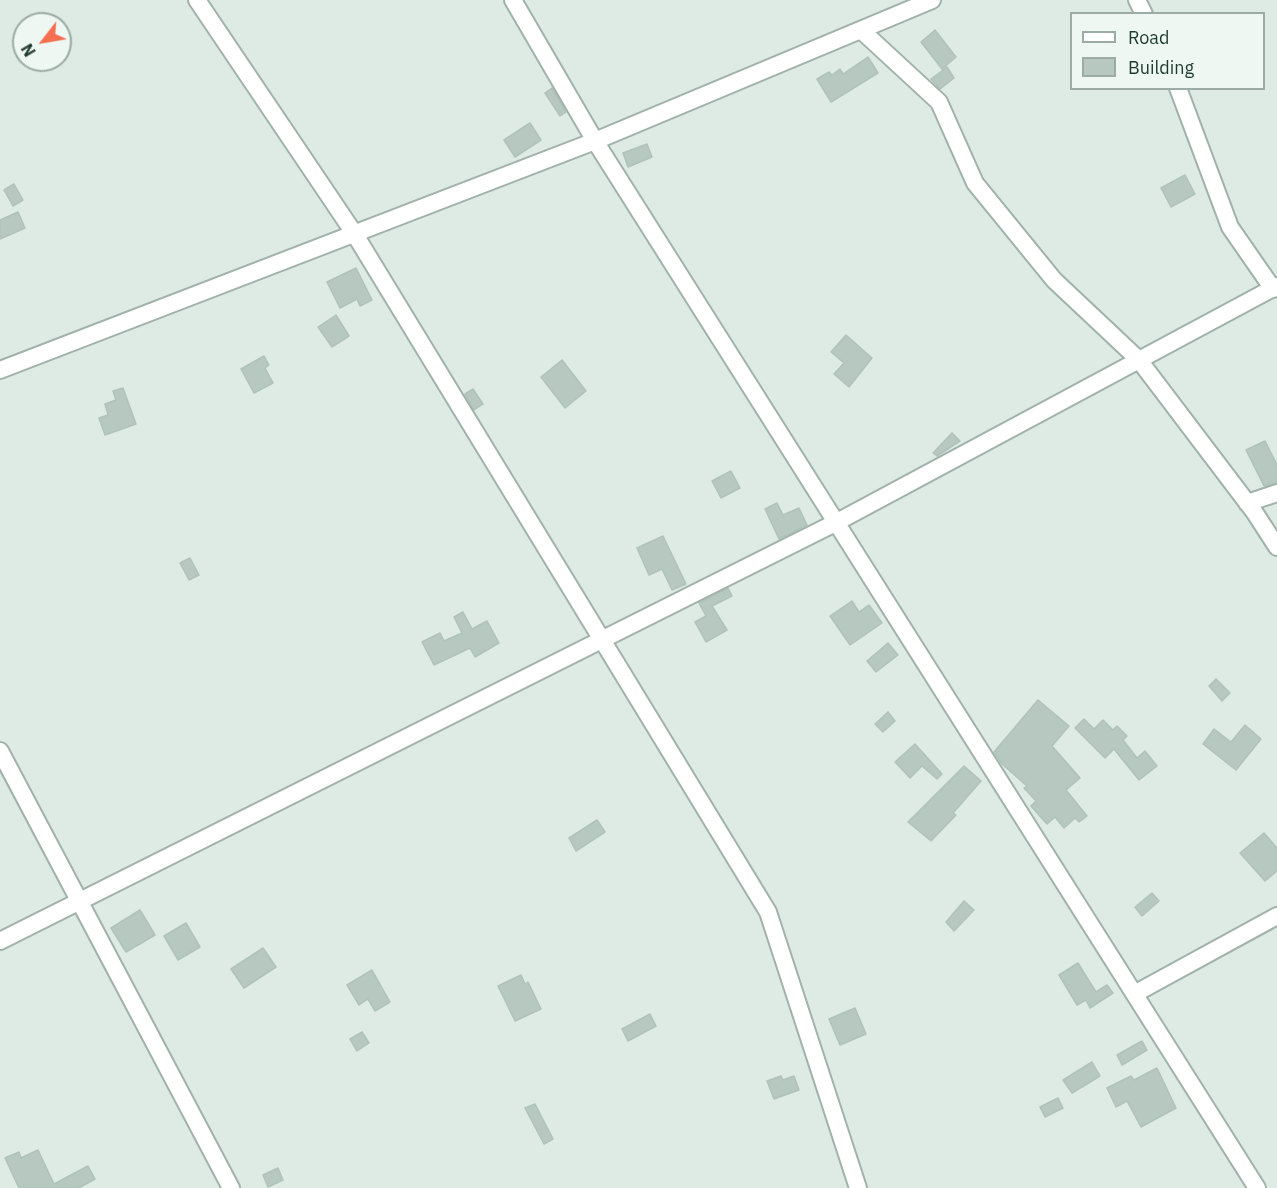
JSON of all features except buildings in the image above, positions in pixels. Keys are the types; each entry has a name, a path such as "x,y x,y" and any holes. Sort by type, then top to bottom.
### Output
{"street":[{"path":"197,0 354,233 768,912 858,1188"},
{"path":"513,0 595,141 1136,993 1257,1188"},
{"path":"0,370 595,141 932,0"},
{"path":"861,30 939,102 975,183 1054,280 1139,360 1247,503 1277,547"},
{"path":"0,941 837,522 1275,288 1230,226 1179,90"},
{"path":"1247,503 1277,493"},
{"path":"0,751 231,1188"},
{"path":"1136,993 1277,916"}]}
